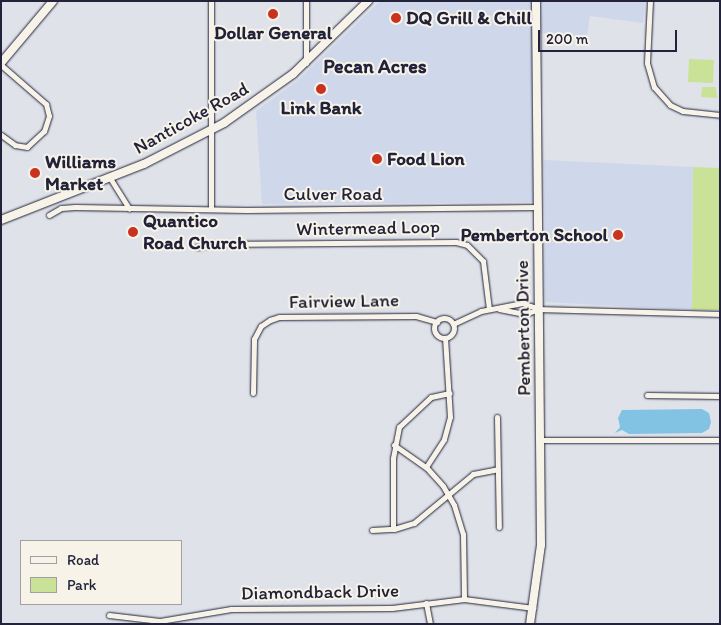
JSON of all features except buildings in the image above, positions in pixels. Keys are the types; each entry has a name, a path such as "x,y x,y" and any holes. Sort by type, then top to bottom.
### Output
{"street":[{"path":"1,135 15,145 27,147 44,131 49,116 43,100 1,64 53,1"},
{"path":"210,1 211,209"},
{"path":"306,1 306,63"},
{"name":"Nanticoke Road","path":"1,220 158,158 210,130 253,104 306,63 368,1"},
{"name":"Pemberton Drive","path":"530,624 540,545 541,440 536,1"},
{"path":"650,1 647,63 654,87 670,105 683,111 720,116"},
{"path":"110,178 129,209"},
{"name":"Culver Road","path":"48,215 61,208 538,207"},
{"name":"Wintermead Loop","path":"197,247 216,244 456,242 467,245 482,261 489,309"},
{"path":"498,309 522,303 539,309 720,314"},
{"path":"453,324 489,309 525,314 539,309"},
{"name":"Fairview Lane","path":"254,393 254,339 261,326 270,320 279,317 408,316 437,322"},
{"path":"445,338 436,333 437,322 446,319 453,324"},
{"path":"445,338 453,332 453,324"},
{"path":"426,467 446,431 450,393 445,338"},
{"path":"393,529 394,445 399,427 431,397 450,393"},
{"path":"646,395 720,396"},
{"path":"498,417 499,527"},
{"path":"541,440 720,440"},
{"path":"394,445 426,467 448,493 463,534 464,598"},
{"path":"372,530 393,529 414,523 473,474 498,469"},
{"name":"Diamondback Drive","path":"109,615 167,621 231,609 392,608 464,598 532,608"},
{"path":"426,603 430,624"}],"shaded area":[{"path":"380,1 532,1 535,202 262,204 256,111 297,81"},
{"path":"541,1 645,1 643,23 590,16 587,36 541,33"},
{"name":"Pemberton School","path":"544,160 693,167 692,310 545,302"}],"green space":[{"path":"689,59 714,60 713,83 688,82"},
{"path":"702,87 716,87 717,98 701,97"},
{"path":"693,167 720,168 720,310 692,310"}],"water":[{"path":"702,409 709,413 711,422 709,429 702,433 629,434 622,430 615,433 620,427 618,418 622,410"}],"place":[{"name":"Dollar General","path":"273,14"},
{"name":"DQ Grill & Chill","path":"396,18"},
{"name":"Link Bank","path":"321,89"},
{"name":"Food Lion","path":"377,159"},
{"name":"Williams Market","path":"35,173"},
{"name":"Quantico Road Church","path":"133,232"},
{"name":"Pemberton School","path":"618,235"}],"district":[{"name":"Pecan Acres","path":"375,66"}]}
